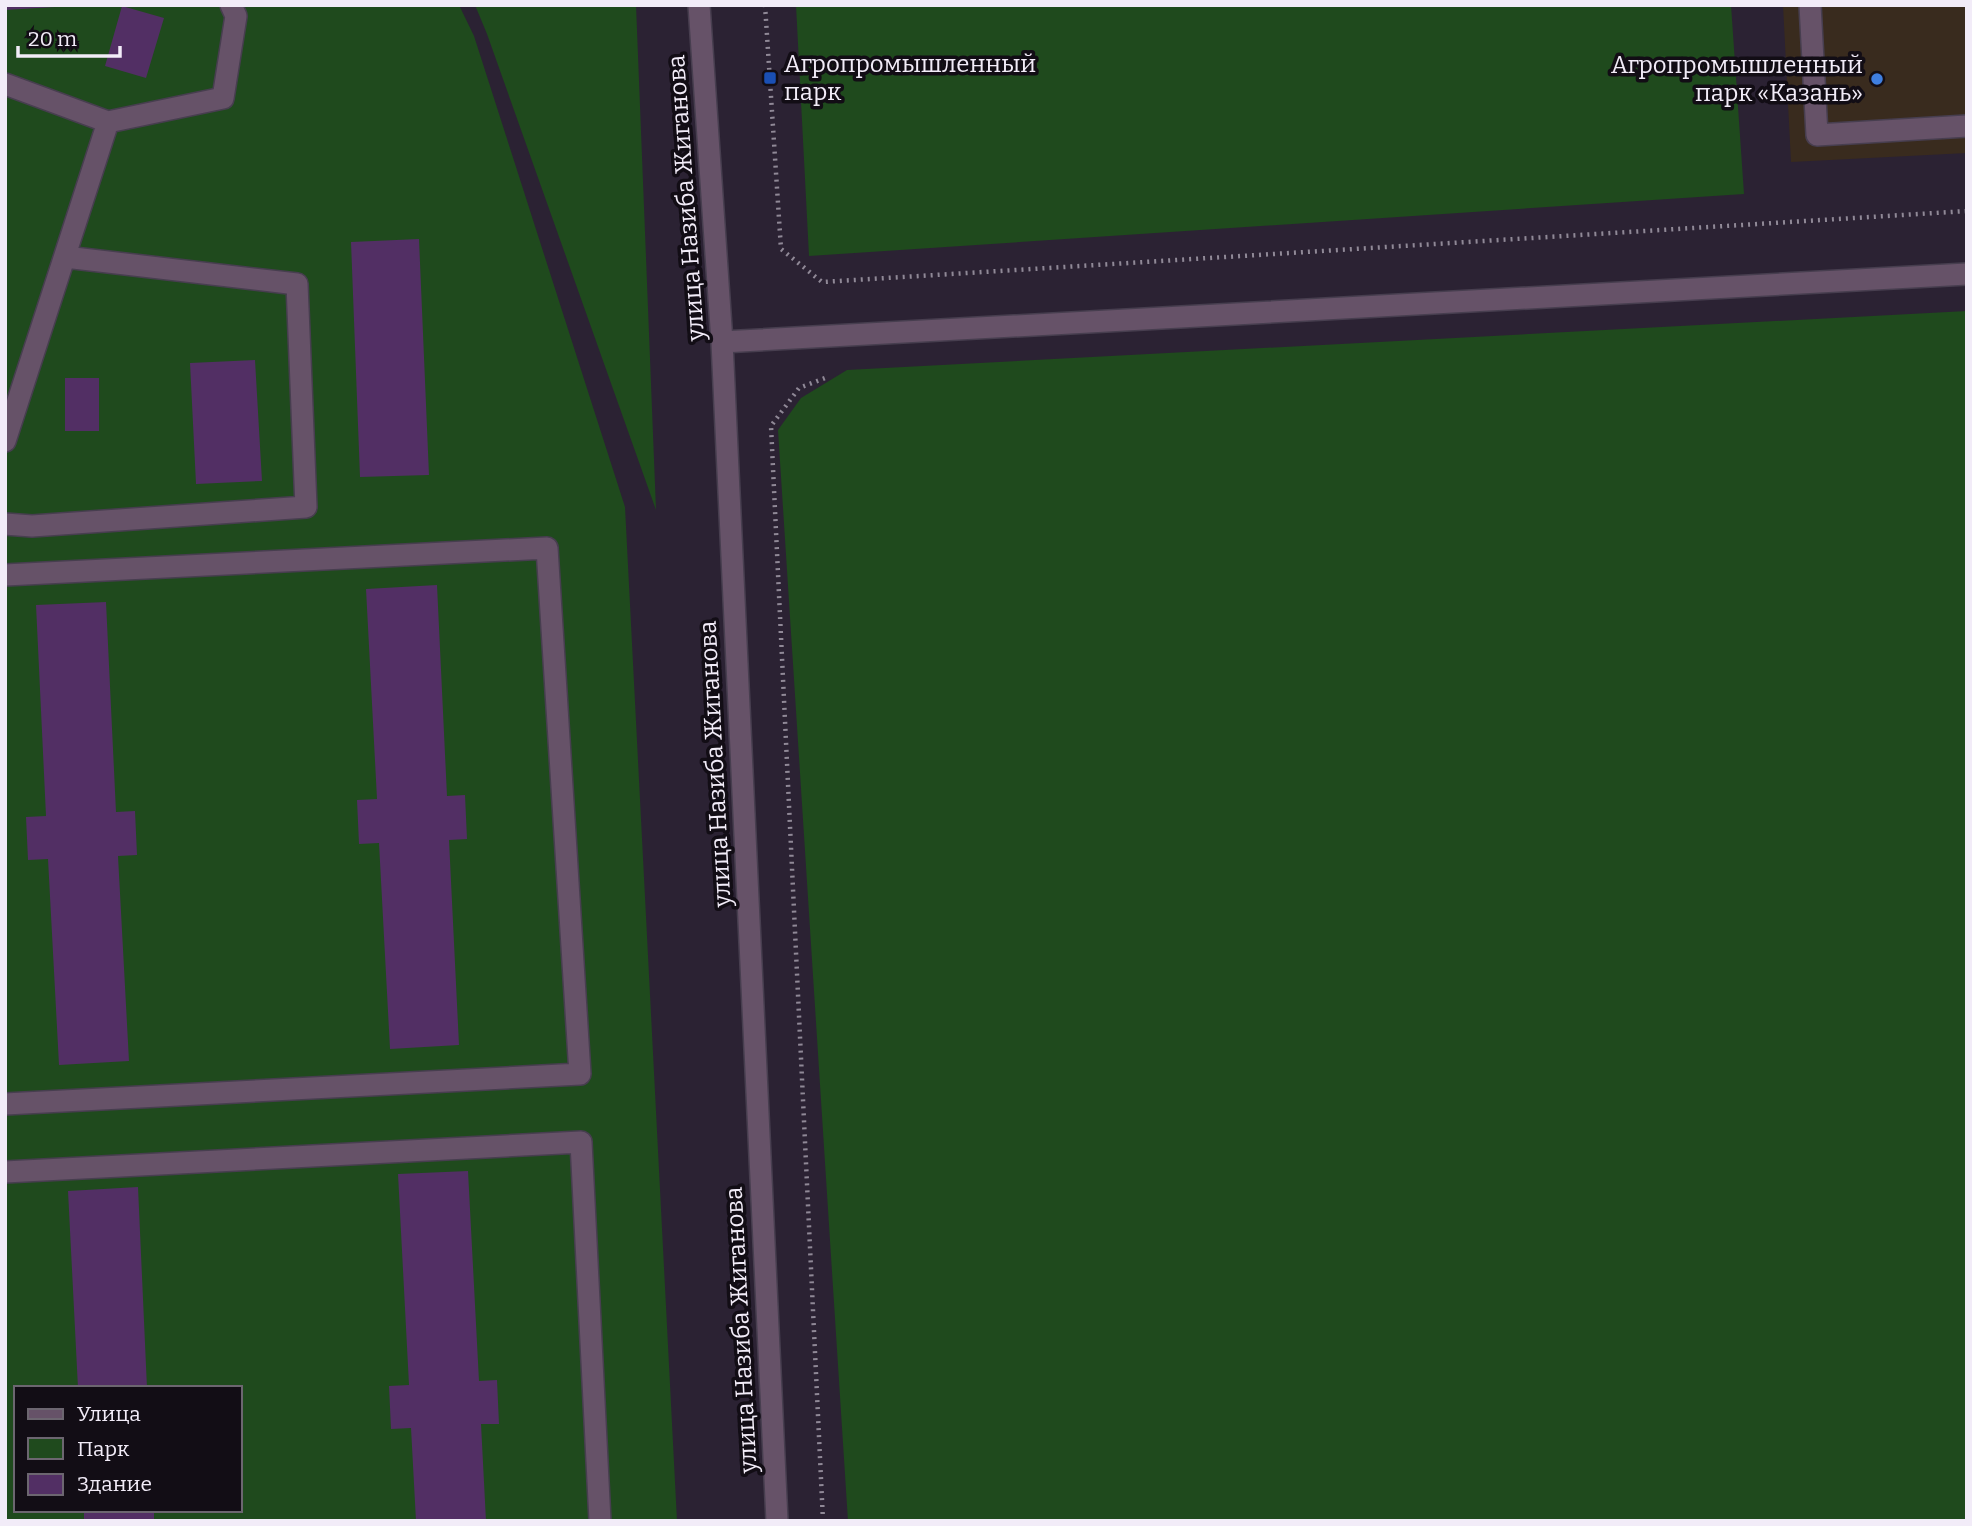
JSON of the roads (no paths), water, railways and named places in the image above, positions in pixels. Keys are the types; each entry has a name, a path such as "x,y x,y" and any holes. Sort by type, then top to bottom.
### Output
{"street":[{"path":"5,84 108,122 223,99 236,16 231,5"},
{"name":"улица Назиба Жиганова","path":"699,5 722,342 776,1521"},
{"path":"1810,5 1817,135 1967,126"},
{"path":"5,442 108,122"},
{"path":"5,524 32,526 306,507 297,284 65,257"},
{"path":"722,342 1967,274"},
{"path":"5,575 547,548 580,1074 5,1104"},
{"path":"5,1172 581,1142 600,1521"}],"place":[{"name":"Агропромышленный парк","path":"770,78"},
{"name":"Агропромышленный парк «Казань»","path":"1877,79"}]}
